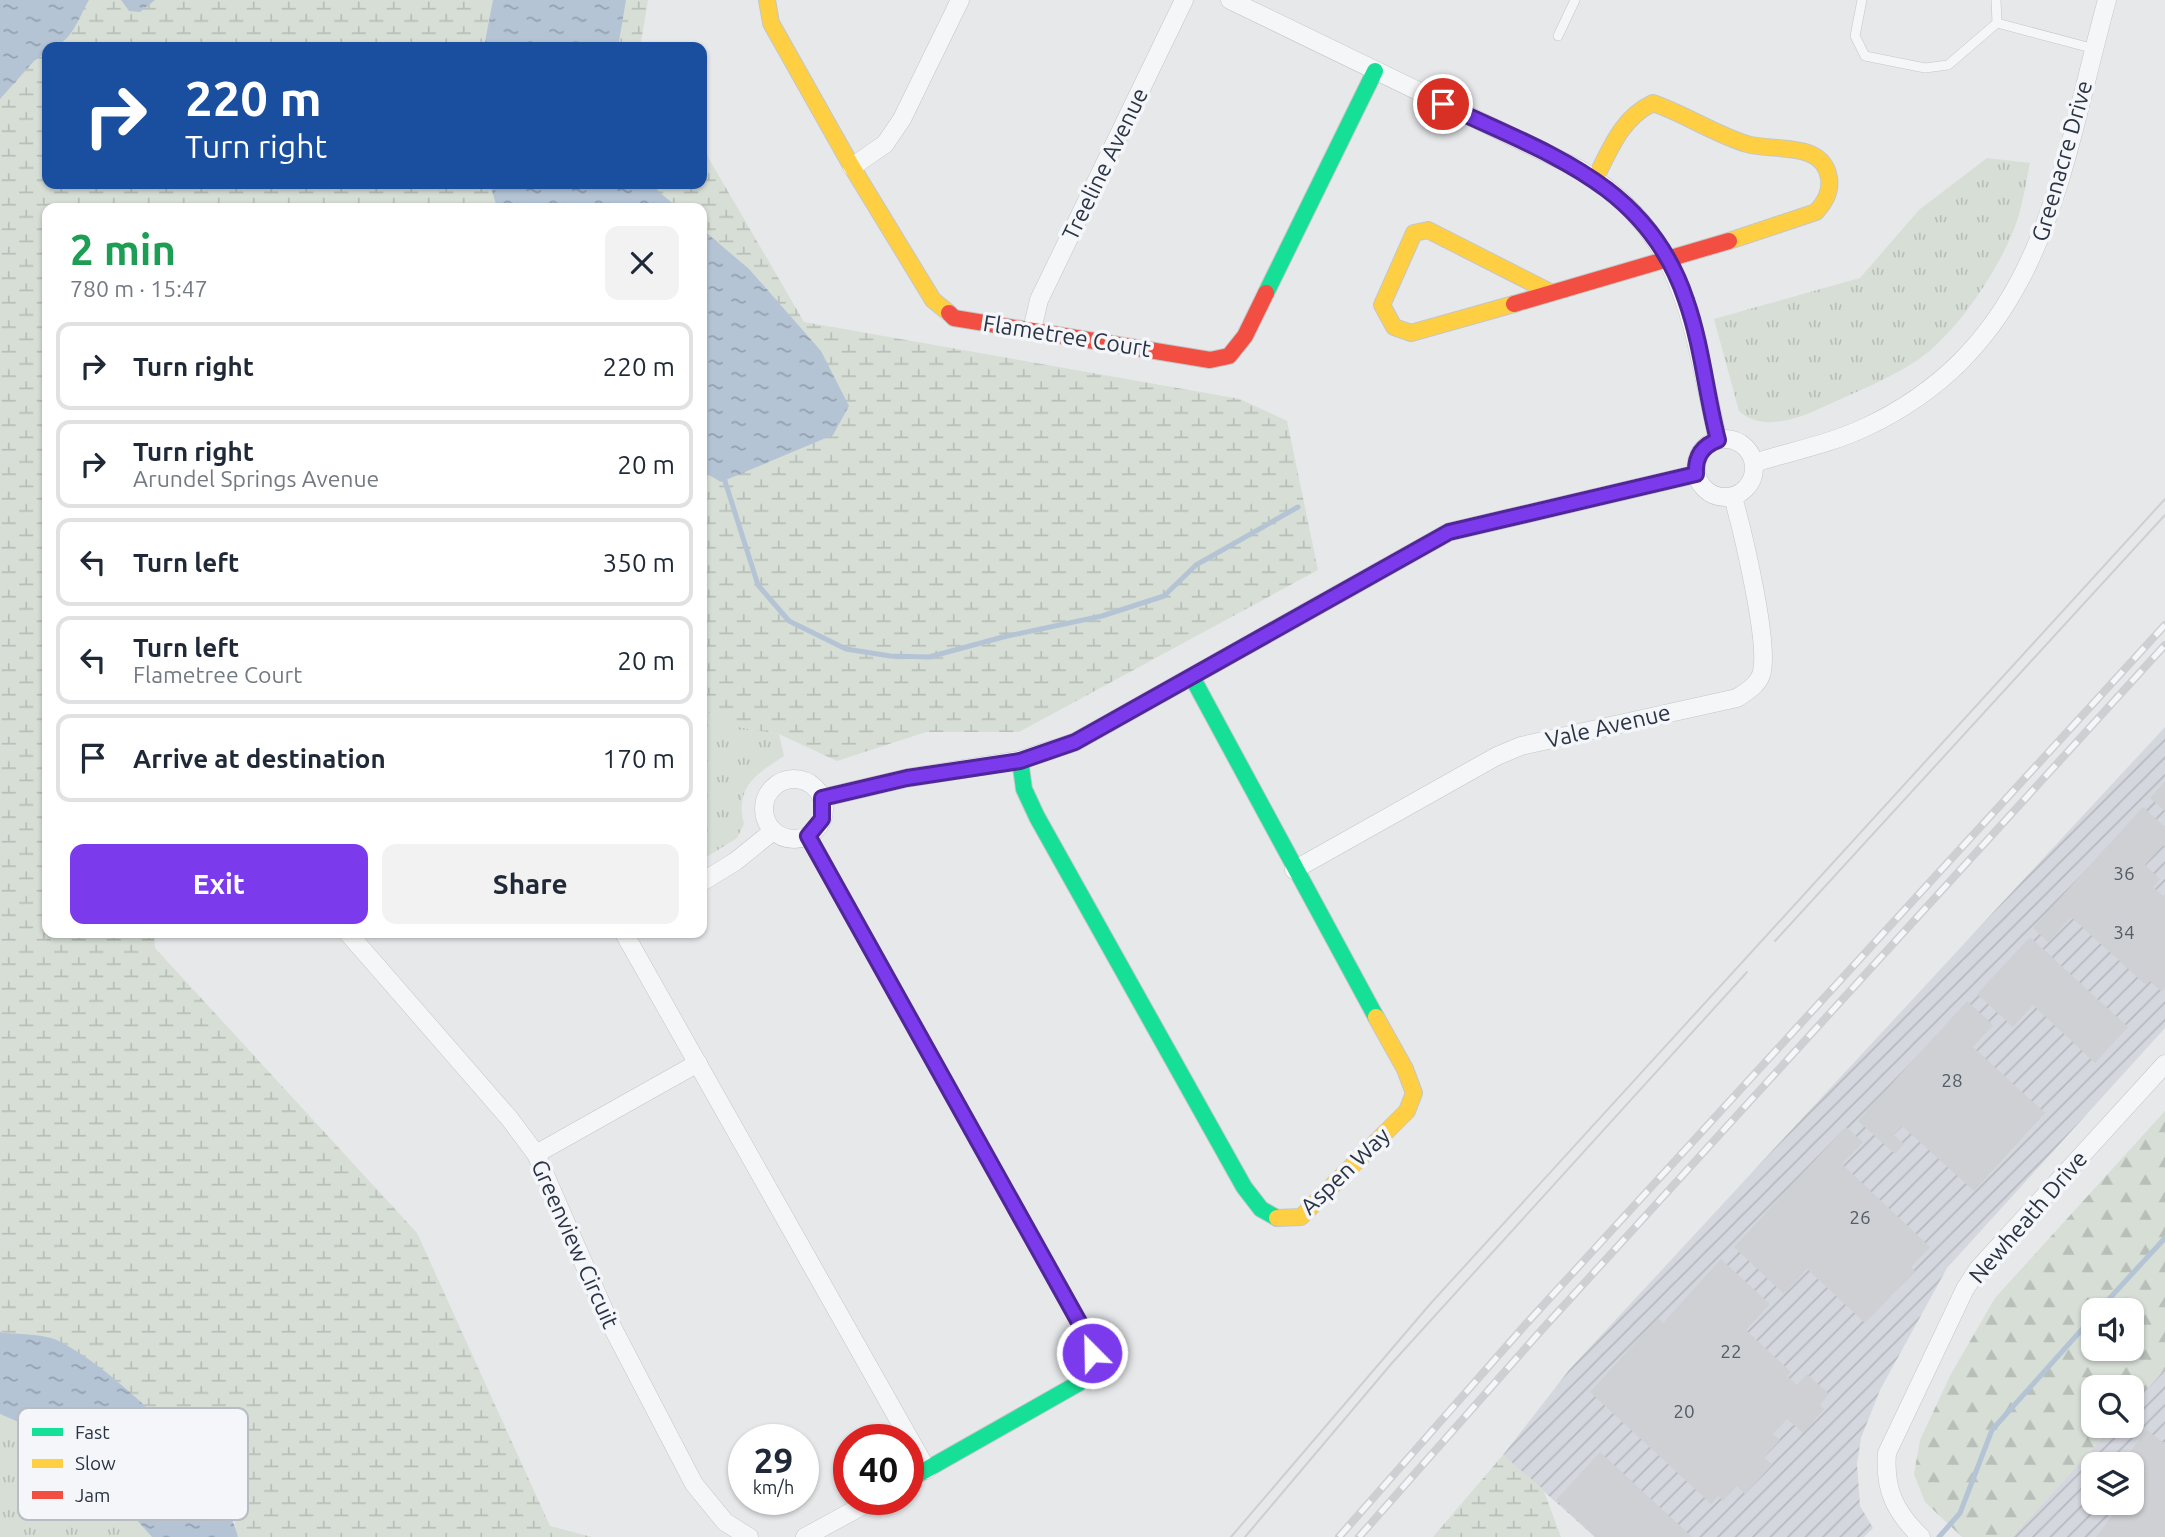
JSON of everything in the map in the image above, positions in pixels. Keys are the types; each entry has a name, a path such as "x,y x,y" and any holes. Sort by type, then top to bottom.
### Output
{"street":[{"name":"Flametree Court","path":"767,0 771,23 852,167 933,300 954,318 1209,359 1229,356 1245,337 1375,71"},
{"path":"852,167 874,154 892,134 960,0"},
{"name":"Treeline Avenue","path":"1032,330 1039,300 1184,0"},
{"path":"1230,0 1595,179 1634,211 1669,261 1693,322 1718,440"},
{"name":"Greenacre Drive","path":"1754,463 1825,443 1890,414 1943,376 1989,328 2017,288 2039,245 2107,0"},
{"path":"1550,292 1428,230 1420,230 1414,233 1382,305 1394,327 1410,333 1669,261 1816,212 1826,201 1831,186 1825,162 1813,153 1751,145 1653,103 1638,108 1627,120 1595,179"},
{"path":"1727,439 1745,446 1754,463 1752,480 1741,494 1733,497 1723,498 1706,491 1696,474 1696,465 1703,449 1718,440 1727,439"},
{"path":"822,798 907,778 1020,761 1075,742 1449,532 1696,474"},
{"name":"Vale Avenue","path":"1294,870 1521,746 1737,698 1752,688 1761,676 1764,640 1733,497"},
{"name":"Aspen Way","path":"1020,761 1024,789 1037,817 1244,1187 1256,1206 1267,1215 1290,1221 1311,1209 1407,1111 1414,1093 1405,1069 1294,870 1192,677"},
{"path":"791,779 810,783 822,798 822,819 808,836 790,839 773,831 767,823 764,804 773,786 791,779"},
{"path":"707,879 736,861 773,831"},
{"path":"808,836 1089,1340 1092,1353 1087,1374 1079,1382 924,1471"},
{"name":"Greenview Circuit","path":"352,938 509,1118 536,1154 607,1317 694,1484 725,1522 749,1537"},
{"path":"627,938 927,1469"},
{"path":"536,1154 698,1063"},
{"name":"Newheath Drive","path":"1916,1532 1896,1510 1888,1492 1885,1474 1887,1453 1965,1289 1978,1269 2165,1064"},
{"path":"805,1537 845,1515"}],"lane":[{"path":"1558,36 1576,0"},
{"path":"1862,0 1855,36 1865,56 1925,68 1948,65 1997,23"},
{"path":"1996,0 1997,23"},
{"path":"1997,23 2095,49"}],"shaded area":[{"path":"2165,727 2165,1028 1947,1268 1880,1390 1861,1438 1857,1464 1860,1506 1873,1528 1864,1537 1595,1537 1503,1455 1569,1370"},
{"path":"2165,1369 2165,1537 2012,1537 2081,1461 2081,1515 2144,1515 2144,1452 2089,1452 2102,1438 2144,1438 2144,1393"}],"green space":[{"path":"0,0 648,0 641,42 42,42 42,189 707,189 707,156 804,322 1240,399 1287,421 1318,570 1019,732 926,732 837,761 779,734 733,726 707,712 707,203 42,203 42,938 154,938 155,948 417,1233 550,1526 592,1537 238,1537 234,1520 248,1520 248,1408 125,1408 57,1340 0,1332"},
{"path":"1987,158 2030,163 2023,199 2010,238 1990,277 1949,332 1919,359 1896,373 1802,416 1769,422 1758,421 1739,411 1714,319 1860,278 1919,210"},
{"path":"707,712 733,726 779,734 784,756 756,776 745,791 742,801 744,824 737,838 707,857"},
{"path":"2165,1111 2165,1369 2144,1393 2144,1375 2081,1375 2081,1438 2102,1438 2089,1452 2081,1452 2081,1461 2012,1537 1962,1537 1925,1502 1914,1474 1920,1440 1951,1374 1995,1298"},
{"path":"0,1414 18,1422 18,1520 137,1520 152,1537 0,1537"},
{"path":"1503,1455 1543,1489 1561,1537 1433,1537"}],"water":[{"path":"0,0 89,0 68,37 62,42 42,42 42,55 0,99"},
{"path":"121,0 155,0 140,12 129,11"},
{"path":"493,0 626,0 619,42 485,42"},
{"path":"491,189 656,189 672,203 496,203"},
{"path":"707,233 749,269 821,351 849,406 833,435 721,482 707,474"},
{"path":"0,1332 38,1335 59,1341 110,1375 147,1408 18,1408 18,1422 0,1414"},
{"path":"137,1520 231,1520 238,1537 152,1537"}],"building":[{"path":"2165,781 2165,811 2150,798"},
{"path":"2143,807 2165,827 2165,847 2163,845 2145,865 2160,879 2153,887 2163,896 2165,894 2165,988 2162,992 2150,981 2146,985 2071,917 2048,942 2033,928"},
{"path":"2030,937 2128,1027 2095,1063 2033,1005 2013,1027 1977,994"},
{"path":"1967,1001 1993,1025 1973,1047 2045,1113 1974,1191 1902,1126 1894,1135 1904,1144 1895,1154 1858,1121"},
{"path":"1846,1127 1863,1142 1842,1164 1930,1247 1911,1267 1915,1271 1865,1323 1807,1269 1784,1294 1734,1247"},
{"path":"1721,1259 1770,1304 1746,1330 1791,1372 1787,1376 1797,1385 1807,1374 1829,1394 1820,1405 1824,1409 1803,1433 1787,1419 1773,1434 1780,1440 1764,1457 1772,1465 1745,1494 1737,1486 1723,1501 1718,1496 1711,1504 1590,1392 1658,1318 1663,1323"},
{"path":"2147,1430 2165,1444 2165,1537 2096,1537 2113,1515 2144,1515 2144,1452 2130,1452 2141,1438 2144,1438"},
{"path":"1600,1452 1692,1537 1595,1537 1556,1500"}],"waterway":[{"path":"723,475 758,585 789,621 846,649 890,656 929,657 1003,637 1102,616 1164,596 1196,565 1298,507"},
{"path":"2110,1298 2165,1238"},
{"path":"1939,1537 1960,1513 1992,1430 2081,1330"}],"tram line":[{"path":"1231,1537 1431,1303 2165,499"},
{"path":"1775,941 2165,515"},
{"path":"1245,1537 1392,1363 1747,972"}],"railway":[{"path":"1339,1537 1526,1324 2165,625"},
{"path":"1359,1537 1538,1334 2165,645"}],"traffic: fast":[{"path":"1266,293 1375,71"},
{"path":"1192,677 1376,1017"},
{"path":"1020,760 1024,789 1037,817 1244,1187 1261,1209 1277,1218"},
{"path":"924,1471 1079,1383 1090,1363 1089,1340 1017,1211"}],"traffic: slow":[{"path":"767,0 771,23 852,167 933,300 949,313"},
{"path":"1595,179 1625,126 1642,109 1653,103 1747,144 1807,153 1825,166 1829,188 1825,201 1816,212 1729,241"},
{"path":"1514,304 1411,333 1394,327 1382,305 1414,233 1428,230 1550,292"},
{"path":"1277,1218 1301,1217 1407,1111 1414,1093 1405,1069 1376,1017"}],"traffic: jam":[{"path":"1514,304 1729,241"},
{"path":"949,313 954,318 1210,360 1229,356 1245,336 1266,293"},
{"path":"808,836 1017,1211"}],"route":[{"path":"1092,1353 1089,1340 808,836 817,829 822,819 822,798 907,778 1020,761 1075,742 1449,532 1473,524 1696,474 1698,457 1703,449 1718,440 1687,301 1659,242 1634,211 1603,184 1579,169 1443,104"}]}
